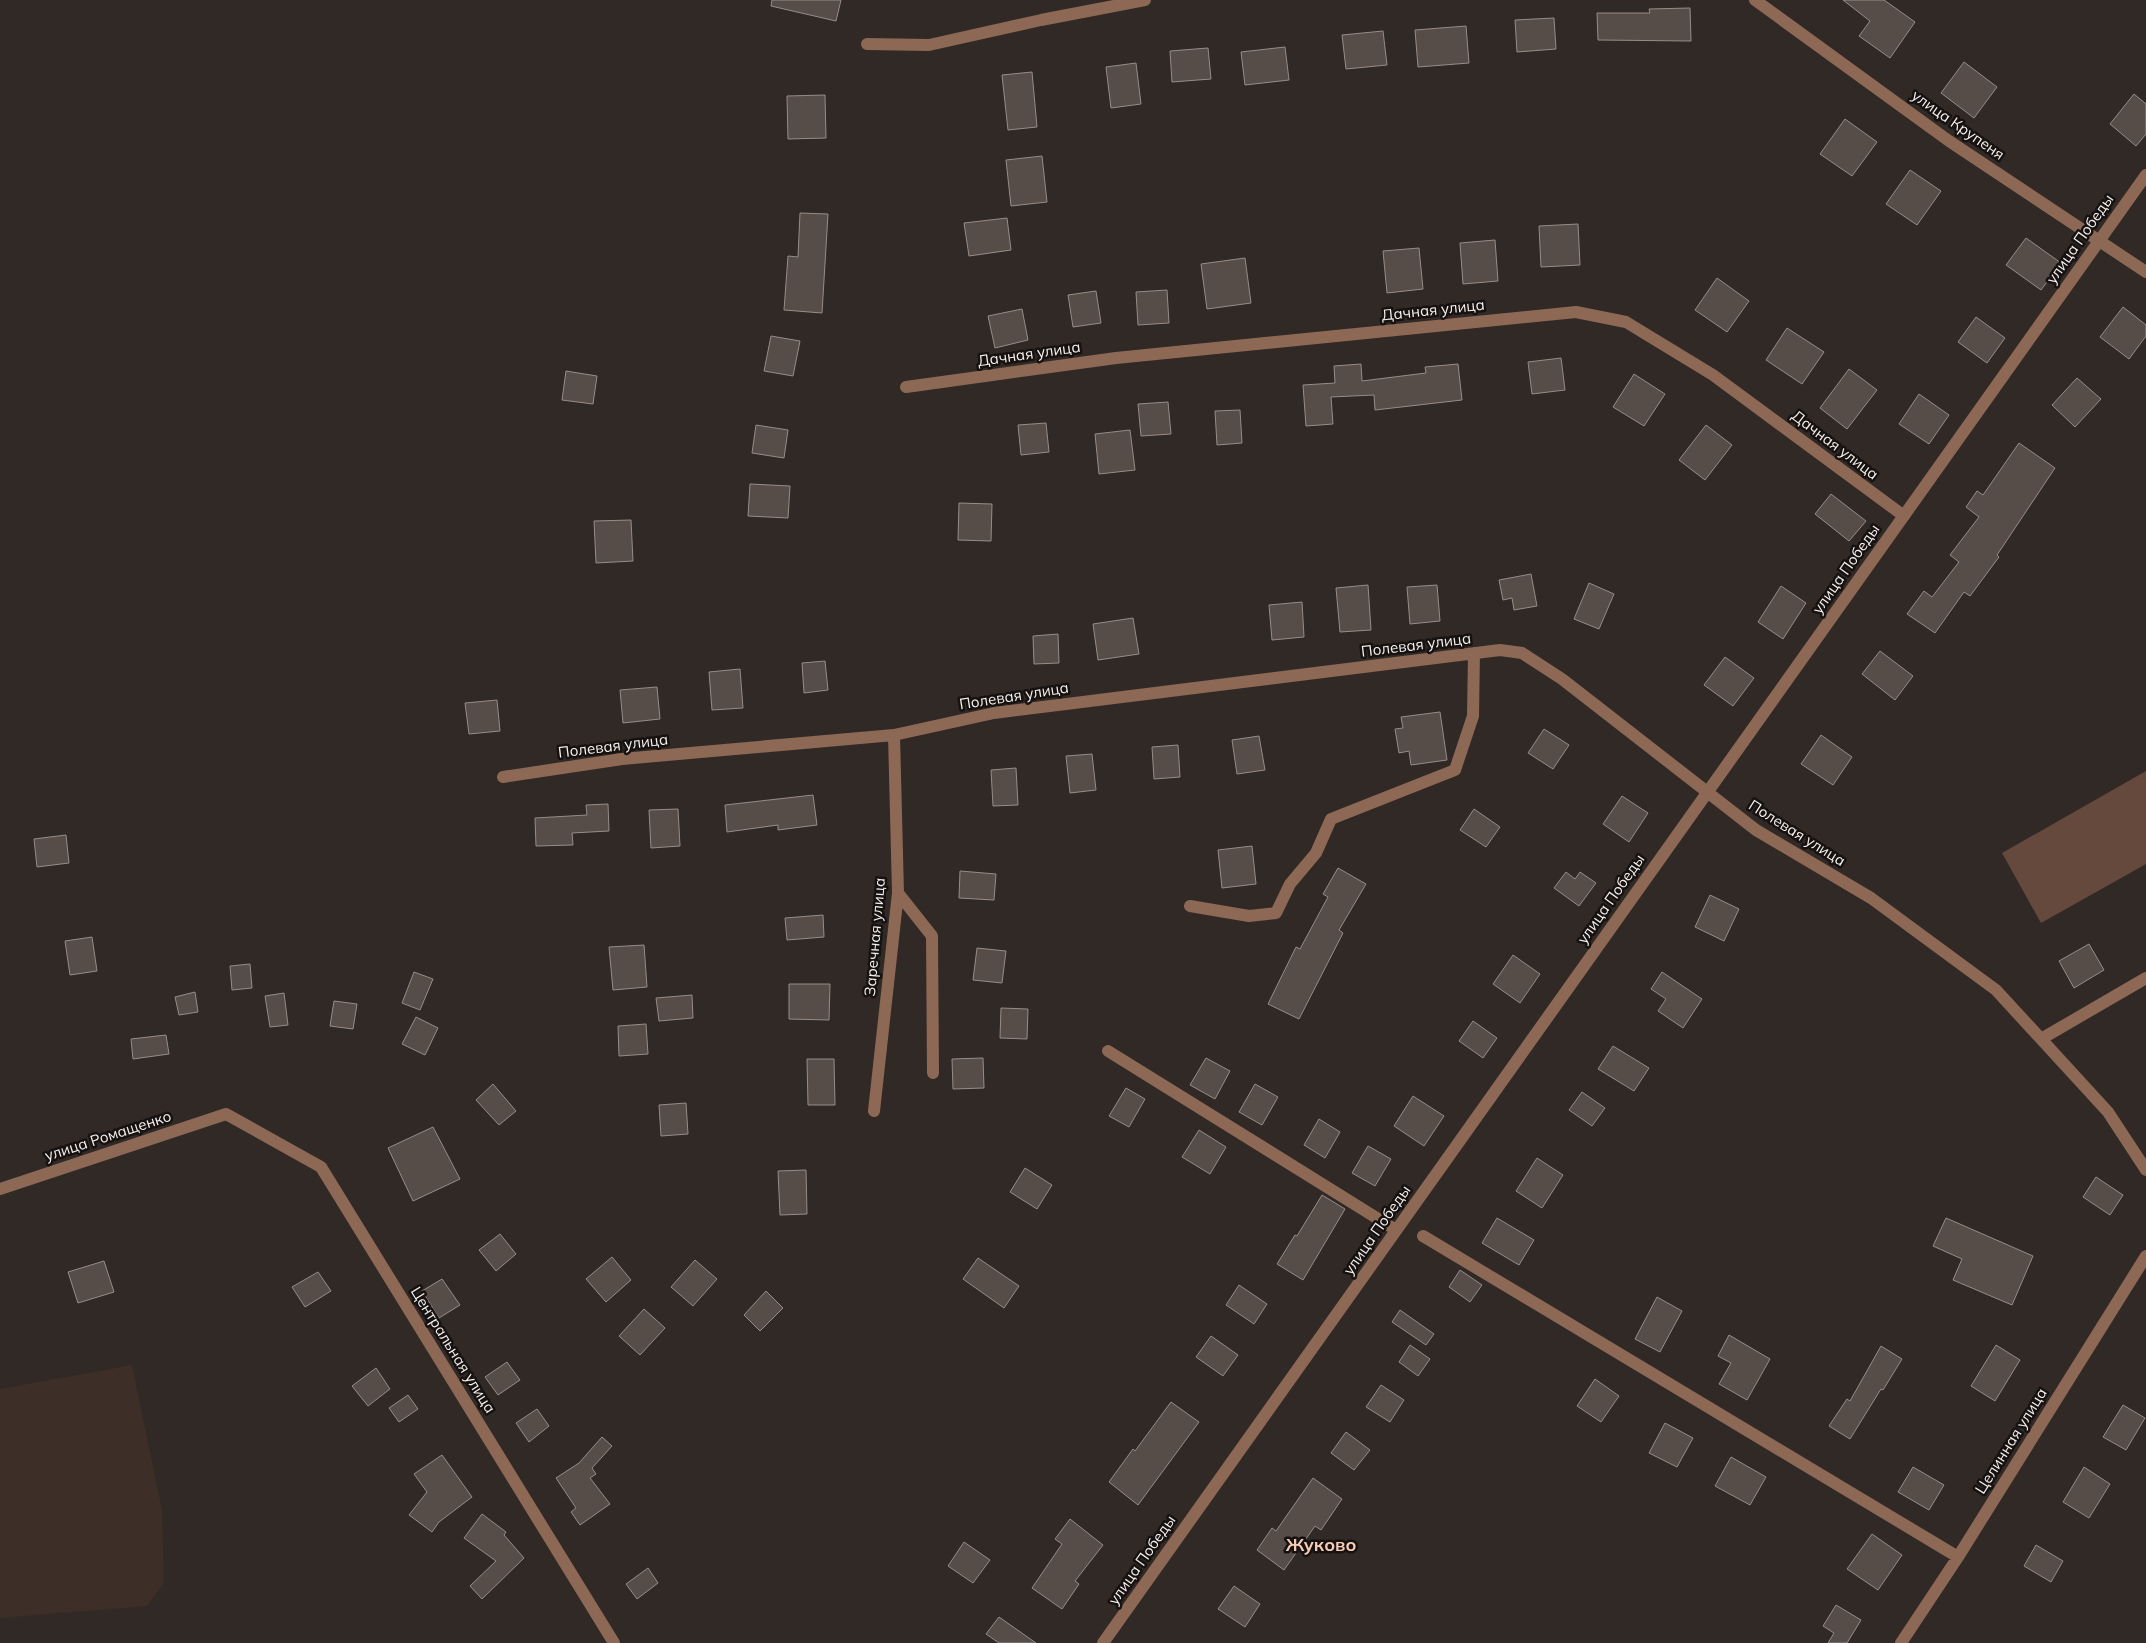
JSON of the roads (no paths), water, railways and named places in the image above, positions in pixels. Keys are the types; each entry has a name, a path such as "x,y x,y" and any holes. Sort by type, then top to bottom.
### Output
{"street":[{"path":"867,44 929,46 1041,20 1145,0"},
{"name":"улица Крупеня","path":"1755,0 1949,141 2146,272"},
{"name":"улица Победы","path":"1103,1643 2146,174"},
{"name":"Дачная улица","path":"906,387 1116,358 1576,312 1626,322 1713,375 1904,516"},
{"name":"Полевая улица","path":"503,777 622,758 894,735 994,713 1500,650 1522,653 1562,679 1756,830 1871,898 1996,990 2108,1112 2146,1170"},
{"path":"1190,906 1248,916 1276,913 1290,884 1316,853 1331,819 1455,770 1473,716 1474,654"},
{"name":"Заречная улица","path":"874,1111 898,893 894,735"},
{"path":"898,893 932,936 933,1073"},
{"path":"2041,1039 2146,978"},
{"path":"1108,1051 1396,1230"},
{"name":"улица Ромащенко","path":"0,1189 226,1114"},
{"name":"Центральная улица","path":"226,1114 321,1167 614,1643"},
{"path":"1423,1236 1958,1556"},
{"name":"Целинная улица","path":"1901,1643 1958,1556 2146,1256"}],"district":[{"name":"Жуково","path":"1321,1545"}]}
